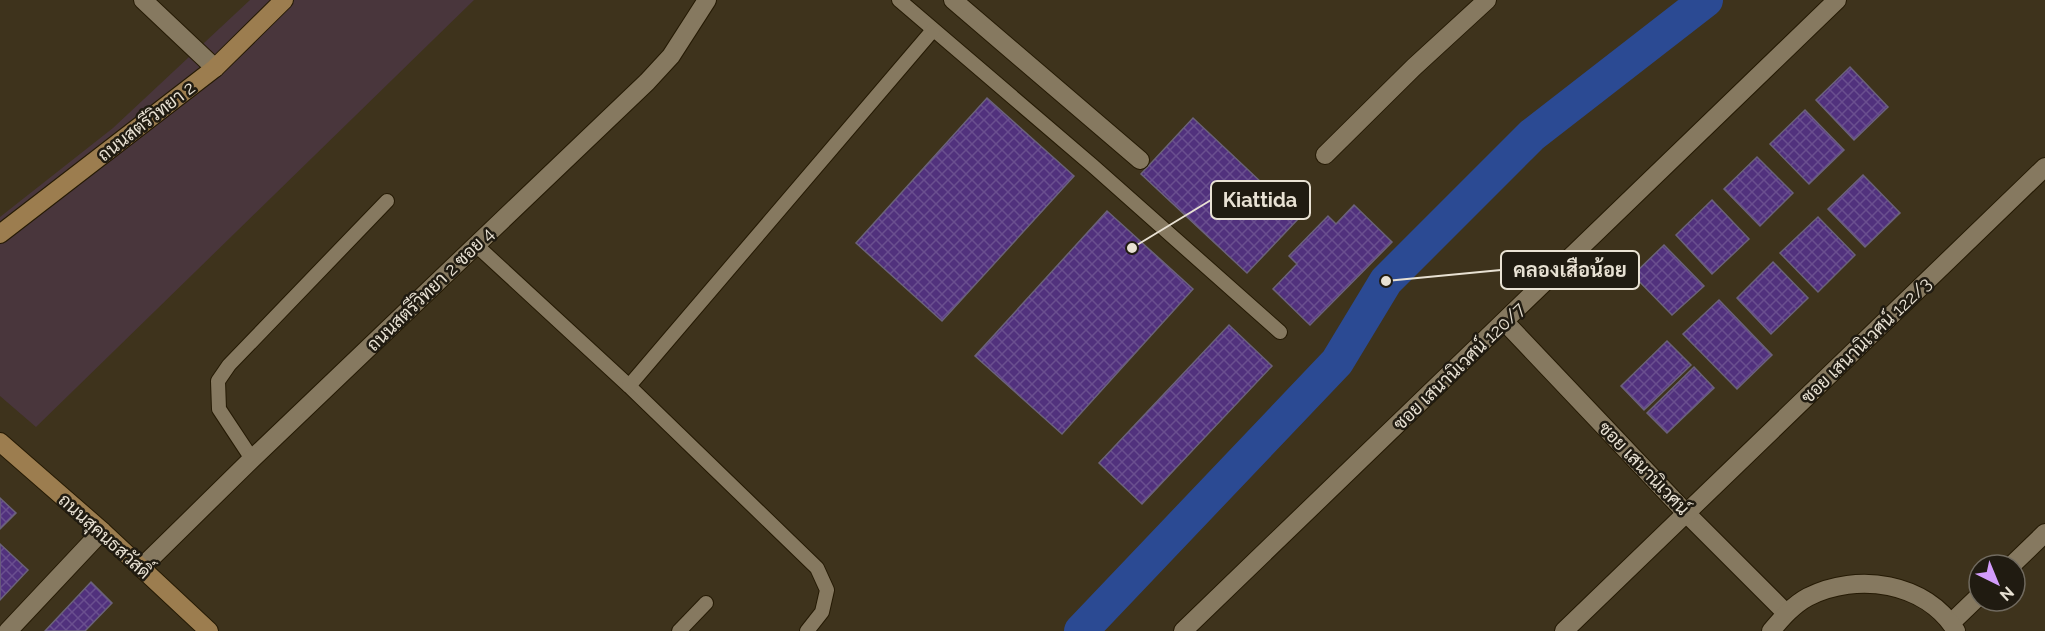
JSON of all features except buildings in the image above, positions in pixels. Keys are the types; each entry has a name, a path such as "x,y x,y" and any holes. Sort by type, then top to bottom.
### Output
{"street":[{"path":"142,0 215,68"},
{"name":"ถนนสตรีวิทยา 2","path":"0,234 215,68 284,0"},
{"name":"ถนนสตรีวิทยา 2 ซอย 4","path":"141,568 647,82 671,56 707,0"},
{"path":"953,0 1140,160"},
{"path":"1325,155 1414,67 1487,0"},
{"name":"ซอย เสนานิเวศน์ 120/7","path":"1183,631 1836,0"},
{"name":"ซอย เสนานิเวศน์ 122/3","path":"1564,631 2045,167"},
{"name":"ซอย เสนานิเวศน์","path":"1505,322 1686,513 1786,613"},
{"name":"ถนนสุคนธสวัสดิ์","path":"0,442 102,531 209,631"},
{"path":"8,631 102,531"},
{"path":"2024,553 2045,533"},
{"path":"1771,631 1786,613 1807,598 1832,587 1858,583 1884,584 1909,592 1932,605 1953,627 1967,610"}],"lane":[{"path":"899,0 1093,166 1280,332"},
{"path":"629,386 933,30"},
{"path":"252,459 219,409 218,381 229,365 387,201"},
{"path":"476,245 629,386 817,568 827,590 822,612 807,631"},
{"path":"680,631 706,603"}],"shaded area":[{"path":"250,0 474,0 36,427 0,396 0,217 113,128"}],"waterway":[{"path":"1081,631 1337,362 1386,281 1532,135 1706,0"}],"place":[{"name":"Kiattida","path":"1132,248"},
{"name":"คลองเสือน้อย","path":"1386,281"}]}
